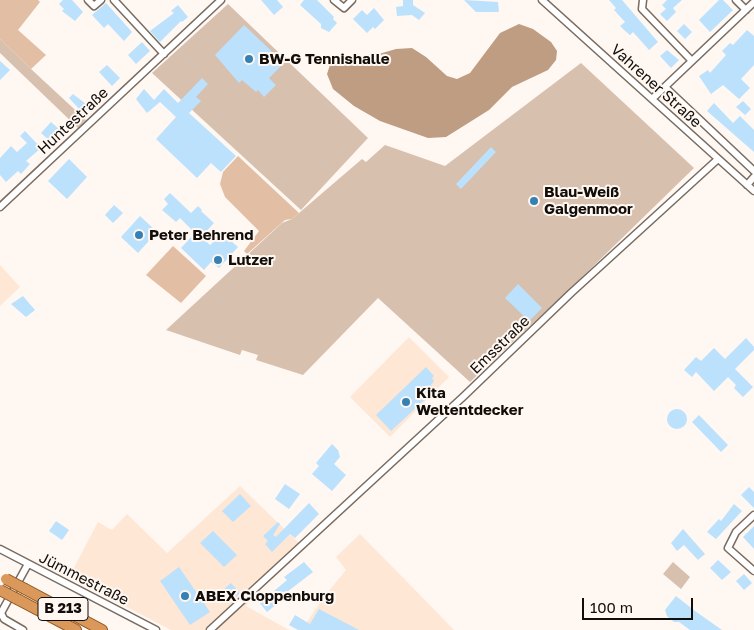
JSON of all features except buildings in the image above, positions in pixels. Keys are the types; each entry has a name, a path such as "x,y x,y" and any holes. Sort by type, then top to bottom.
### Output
{"highway":[{"name":"B 213","path":"3,578 102,630"},
{"name":"B 213","path":"0,590 76,630"}],"street":[{"path":"88,0 94,6 101,0"},
{"path":"114,0 164,54"},
{"name":"Huntestraße","path":"0,207 221,0"},
{"path":"334,0 344,8 352,0"},
{"name":"Vahrener Straße","path":"542,0 754,191"},
{"path":"643,0 642,9 692,61"},
{"path":"736,0 746,10"},
{"path":"652,99 754,2"},
{"path":"666,87 754,171"},
{"name":"Emsstraße","path":"210,630 464,396 571,293 718,159"},
{"path":"747,185 754,177"},
{"path":"754,515 736,532 728,548 754,571"},
{"name":"Jümmestraße","path":"0,549 156,630"},
{"path":"22,630 4,619 0,613 28,564"}],"shaded area":[{"path":"0,0 38,0 40,2 18,30 46,55 31,69 0,39"},
{"path":"228,4 368,138 301,210 152,73"},
{"path":"519,24 533,29 551,42 557,51 556,60 548,70 512,87 489,110 446,137 428,138 380,121 354,106 333,89 327,74 331,62 344,58 372,56 396,49 412,48 426,57 447,76 457,79 470,73 500,33"},
{"path":"0,39 86,120 78,128 0,53"},
{"name":"Blau-Weiß Galgenmoor","path":"581,63 694,168 576,283 470,382 378,298 303,375 256,360 258,355 242,350 240,355 166,330 282,223 292,219 362,159 366,162 385,145 445,166"},
{"path":"238,156 299,213 292,219 285,220 247,254 244,251 259,231 225,197 220,184 223,172"},
{"path":"173,246 206,276 181,303 146,275"},
{"path":"0,265 20,287 0,306"},
{"path":"409,337 449,377 390,437 350,397"},
{"path":"240,486 300,544 247,593 252,598 246,606 289,630 171,630 69,577 98,522 112,530 127,514 167,553"},
{"path":"360,534 454,630 302,630 323,598 346,570 336,557"},
{"path":"673,562 690,577 681,589 663,574"}],"place":[{"name":"BW-G Tennishalle","path":"249,59"},
{"name":"Blau-Weiß Galgenmoor","path":"534,201"},
{"name":"Peter Behrend","path":"139,235"},
{"name":"Lutzer","path":"218,260"},
{"name":"Kita Weltentdecker","path":"406,402"},
{"name":"ABEX Cloppenburg","path":"185,596"}]}
